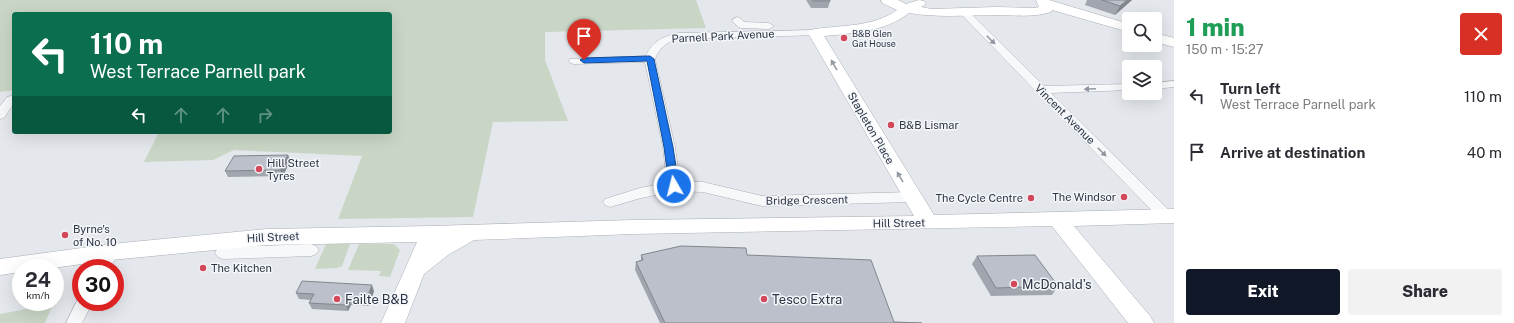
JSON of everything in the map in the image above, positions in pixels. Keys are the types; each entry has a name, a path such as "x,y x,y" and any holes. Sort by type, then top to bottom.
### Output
{"main road":[{"path":"887,0 937,7 965,7 992,0"},
{"path":"999,0 1008,7 1029,12"},
{"path":"910,4 932,13 996,10 1029,12 1042,11 1046,9 1044,2"},
{"path":"1044,2 1122,26"},
{"path":"820,32 879,24 896,17 910,4"},
{"name":"Stapleton Place","path":"820,32 912,197 928,222"},
{"path":"1162,39 1174,43"},
{"name":"Hill Street","path":"113,259 229,240 304,235 430,234 633,226 1058,220 1170,216"},
{"path":"1058,220 1089,260 1142,323"},
{"path":"416,270 438,250 454,241 476,232"},
{"path":"393,323 430,234"},
{"name":"Hill Street","path":"0,268 72,263"}],"street":[{"name":"Vincent Avenue","path":"964,12 1041,90 1170,216"},
{"path":"738,20 741,25 810,25 820,32"},
{"name":"Parnell Park Avenue","path":"650,59 651,55 662,41 669,37 820,32"},
{"path":"574,60 650,59 668,147 674,186"},
{"path":"1162,85 1174,84"},
{"path":"1041,90 1122,87"},
{"path":"0,115 11,99"},
{"name":"Bridge Crescent","path":"610,202 640,193 674,186 703,187 762,201 912,197"},
{"path":"229,240 224,253 311,250"},
{"path":"74,323 80,311"}],"green space":[{"path":"0,0 696,0 706,28 545,32 545,60 568,121 493,122 473,217 338,219 362,156 234,150 213,160 144,162 158,134 392,134 392,12 12,12 12,90 0,92"},
{"path":"326,244 350,244 342,266 337,268 315,269"},
{"path":"359,244 394,244 400,250 390,277 379,276 381,271 348,270"},
{"path":"16,311 50,311 45,323 0,323 0,314"}],"building":[{"path":"812,0 830,0 830,1 813,1"},
{"path":"1102,0 1127,0 1120,6"},
{"path":"288,155 280,170 225,171 234,156"},
{"name":"Tesco Extra","path":"681,246 746,248 747,255 871,260 894,322 922,323 665,323 636,262 643,260 641,255"},
{"path":"1035,255 1058,286 996,288 977,256"},
{"name":"Failte B&B","path":"302,281 372,285 366,300 349,299 346,305 309,303 314,294 296,293"}],"place":[{"name":"B&B Glen Gat House","path":"844,38"},
{"name":"B&B Lismar","path":"891,125"},
{"name":"Hill Street Tyres","path":"259,169"},
{"name":"The Windsor","path":"1124,197"},
{"name":"The Cycle Centre","path":"1031,198"},
{"name":"Byrne's of No. 10","path":"65,235"},
{"name":"The Kitchen","path":"203,268"},
{"name":"McDonald's","path":"1014,284"},
{"name":"Failte B&B","path":"337,299"},
{"name":"Tesco Extra","path":"764,299"}],"route":[{"path":"584,60 650,59 668,147 674,186"}]}
